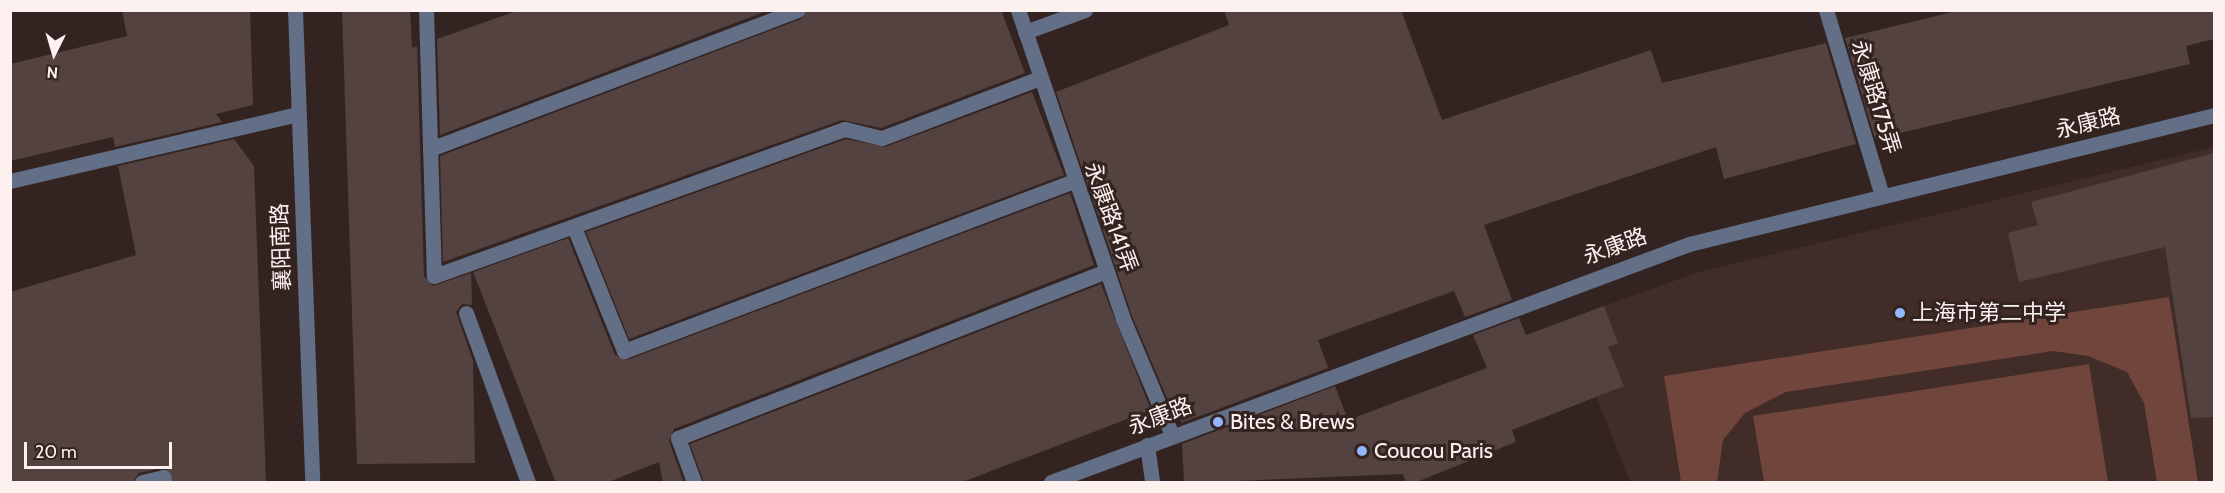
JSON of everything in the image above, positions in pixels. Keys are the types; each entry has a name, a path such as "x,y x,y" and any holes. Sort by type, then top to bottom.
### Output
{"street":[{"name":"襄阳南路","path":"295,10 312,483"},
{"path":"426,10 434,276 845,129 882,138 1037,79"},
{"path":"430,148 798,10"},
{"name":"永康路141弄","path":"1018,10 1037,79 1106,271 1172,435"},
{"path":"1025,32 1085,10"},
{"name":"永康路175弄","path":"1826,10 1882,196"},
{"path":"10,181 298,114"},
{"name":"永康路","path":"1051,483 1172,435 1689,244 2214,115"},
{"path":"574,227 624,351 1074,181"},
{"path":"694,483 678,438 1106,271"},
{"path":"466,313 528,483"},
{"path":"1147,445 1152,483"},
{"path":"142,483 163,477 165,483"}],"shaded area":[{"name":"上海市第二中学","path":"2214,147 2214,482 1630,482 1566,320 1696,273"},
{"path":"2169,297 2198,482 2157,482 2144,403 2127,372 2088,356 2053,351 1786,392 1745,413 1723,440 1717,482 1681,482 1664,376"},
{"path":"2089,364 2108,482 1764,482 1753,416"}],"building":[{"path":"122,10 250,10 253,105 216,114 222,122 115,147 113,137 10,161 10,64 127,36"},
{"path":"342,10 410,10 412,48 417,46 424,276 433,286 471,273 472,305 462,304 456,312 473,361 475,463 357,464"},
{"path":"519,10 769,10 440,135 437,39"},
{"path":"808,10 1001,10 1025,73 881,128 842,120 443,262 440,156 801,19"},
{"path":"1224,10 1401,10 1442,120 1651,50 1662,83 1826,43 1856,144 1724,179 1716,147 1484,225 1512,300 1465,317 1454,291 1318,340 1328,368 1181,423 1179,399 1169,403 1132,316 1056,92 1229,25"},
{"path":"1961,10 2214,10 2214,39 2186,46 2190,64 1875,139 1845,38"},
{"path":"1032,92 1064,175 629,339 586,232 846,139 885,147"},
{"path":"234,139 254,166 266,483 175,483 165,467 139,473 132,483 10,483 10,292 136,255 118,166"},
{"path":"2214,153 2214,417 2191,418 2165,247 2019,282 2008,233 2038,225 2031,202"},
{"path":"1070,193 1094,265 674,429 669,441 684,483 663,483 659,462 606,483 556,483 473,272 568,238 615,355 627,360"},
{"path":"1101,284 1151,410 960,483 704,483 690,444"},
{"path":"1604,306 1618,343 1608,347 1624,386 1512,430 1516,442 1414,483 1406,483 1403,474 1184,483 1182,444 1335,386 1348,420 1487,368 1473,335 1519,318 1526,335"}],"place":[{"name":"上海市第二中学","path":"1900,313"},
{"name":"Bites & Brews","path":"1218,422"},
{"name":"Coucou Paris","path":"1362,451"}]}
